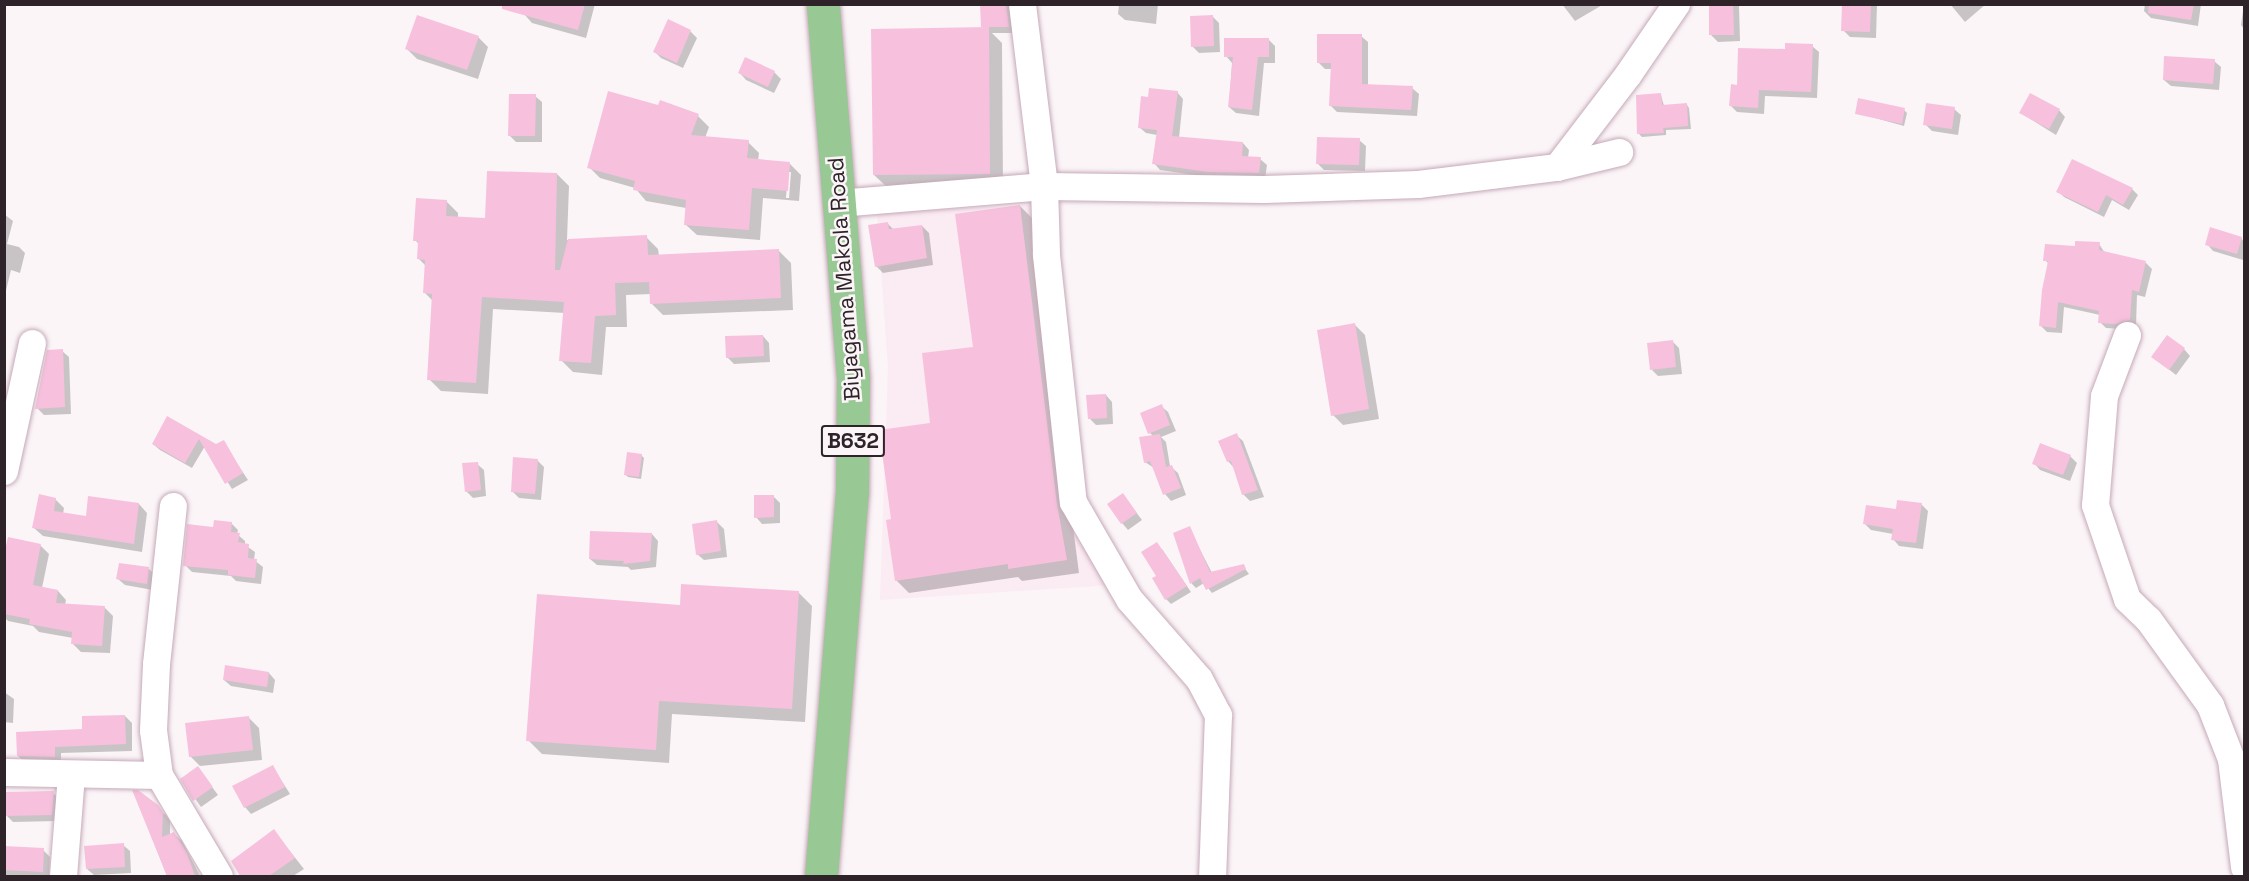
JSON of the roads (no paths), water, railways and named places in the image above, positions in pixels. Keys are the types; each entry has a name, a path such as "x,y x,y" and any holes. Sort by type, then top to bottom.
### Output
{"main road":[{"name":"Biyagama Makola Road","path":"821,876 852,491 853,380 823,4"}],"street":[{"path":"1022,4 1044,186 1042,204 1046,255 1073,502 1129,599 1199,679 1218,715 1212,876"},
{"path":"1557,167 1628,74 1676,4"},
{"path":"838,203 1044,186 1264,189 1418,184 1557,167 1619,152"},
{"path":"2127,335 2104,396 2095,505 2127,599 2148,619 2211,705 2231,759 2244,867"},
{"path":"4,471 32,343"},
{"path":"173,506 156,664 153,730 159,775 219,876"},
{"path":"4,772 159,775"},
{"path":"63,876 71,774"}]}
